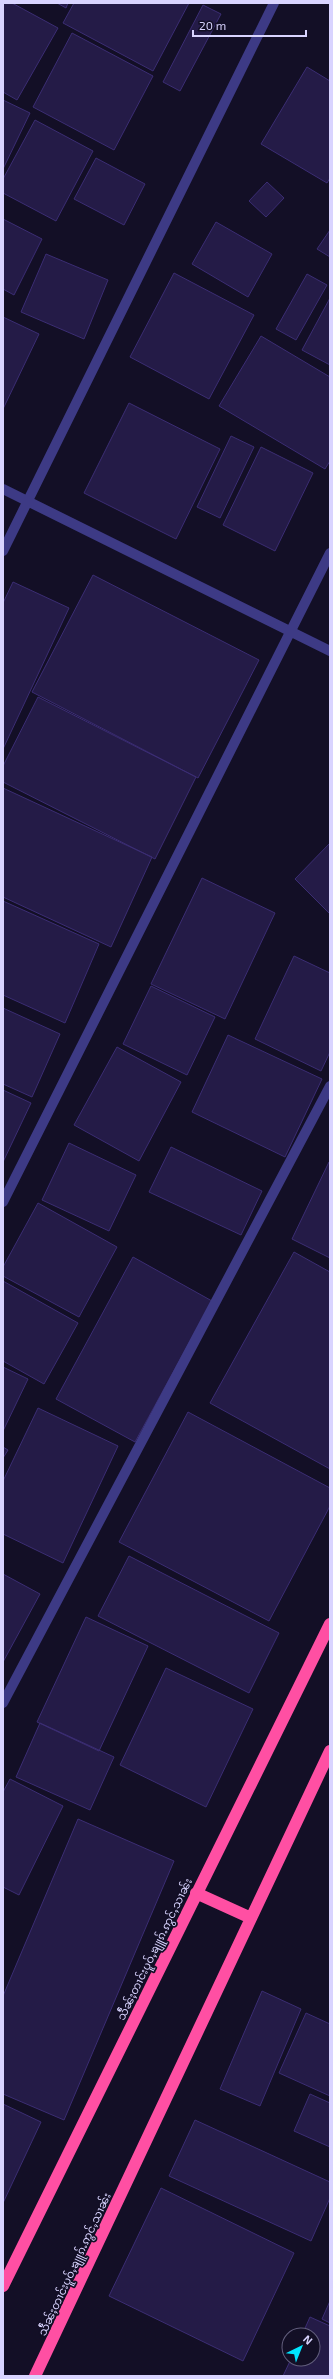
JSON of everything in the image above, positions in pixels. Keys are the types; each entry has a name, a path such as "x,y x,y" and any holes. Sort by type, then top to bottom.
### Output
{"highway":[{"name":"သဵႅၼ်ႈတၢင်းပူဝ်ႇၶျူၵ်ႉဢွင်ႇသၢၼ်း","path":"3,2286 330,1624"},
{"name":"သဵႅၼ်ႈတၢင်းပူဝ်ႇၶျူၵ်ႉဢွင်ႇသၢၼ်း","path":"35,2376 330,1751"},
{"path":"196,1893 250,1918"}],"street":[{"path":"3,551 274,3"},
{"path":"3,489 330,651"},
{"path":"3,1202 330,553"},
{"path":"3,1703 330,1086"}],"building":[{"path":"3,3 12,3 58,28 17,100 3,92"},
{"path":"57,3 68,3 66,8"},
{"path":"74,3 189,3 153,71 63,23"},
{"path":"203,5 221,14 180,91 163,82"},
{"path":"72,33 153,76 114,150 33,107"},
{"path":"307,67 330,81 330,178 327,183 261,144"},
{"path":"3,100 30,113 3,169"},
{"path":"35,120 93,151 56,221 3,193 3,179"},
{"path":"96,158 145,184 124,225 74,199"},
{"path":"267,182 284,198 266,217 249,201"},
{"path":"3,219 42,239 14,295 3,289"},
{"path":"216,222 272,254 248,297 192,264"},
{"path":"330,230 330,257 317,249"},
{"path":"46,254 108,280 84,339 21,312"},
{"path":"174,273 254,315 209,399 130,357"},
{"path":"307,274 327,285 296,340 276,329"},
{"path":"330,298 330,365 302,350"},
{"path":"3,317 39,334 3,409"},
{"path":"261,336 330,377 330,461 325,469 219,406"},
{"path":"129,403 220,449 176,539 84,493"},
{"path":"231,436 254,447 220,518 197,507"},
{"path":"261,447 313,473 275,551 223,525"},
{"path":"93,575 259,660 198,778 32,692"},
{"path":"13,582 69,608 3,749 3,603"},
{"path":"38,697 196,777 155,859 3,782 3,766"},
{"path":"3,788 152,857 111,947 3,897"},
{"path":"330,843 330,914 295,879"},
{"path":"202,878 275,913 225,1019 151,984"},
{"path":"3,901 99,944 65,1023 3,995"},
{"path":"294,956 330,973 330,1052 321,1071 255,1039"},
{"path":"151,986 215,1017 187,1075 123,1044"},
{"path":"3,1008 60,1034 32,1097 3,1084"},
{"path":"228,1035 322,1079 285,1157 192,1112"},
{"path":"117,1047 181,1082 139,1161 74,1125"},
{"path":"3,1090 31,1103 3,1162"},
{"path":"69,1143 136,1175 109,1231 42,1200"},
{"path":"171,1147 262,1191 241,1235 149,1192"},
{"path":"330,1162 330,1258 292,1239"},
{"path":"38,1203 117,1247 79,1317 3,1276 3,1267"},
{"path":"294,1252 330,1272 330,1469 210,1403"},
{"path":"133,1257 212,1301 135,1442 56,1399"},
{"path":"3,1281 78,1323 44,1384 3,1361"},
{"path":"3,1367 28,1379 3,1431"},
{"path":"38,1408 118,1446 63,1563 3,1534 3,1481"},
{"path":"188,1412 330,1488 330,1506 269,1621 119,1542"},
{"path":"3,1447 8,1450 3,1458"},
{"path":"129,1556 279,1633 249,1693 98,1616"},
{"path":"3,1574 40,1594 3,1662"},
{"path":"86,1617 148,1646 99,1751 37,1722"},
{"path":"166,1668 253,1709 206,1807 120,1765"},
{"path":"40,1723 114,1757 90,1810 16,1777"},
{"path":"10,1779 63,1806 19,1895 3,1887 3,1792"},
{"path":"78,1819 174,1861 64,2120 3,2094 3,1996"},
{"path":"262,1991 301,2009 260,2106 220,2089"},
{"path":"306,2013 330,2024 330,2096 279,2073"},
{"path":"310,2094 330,2103 330,2147 294,2131"},
{"path":"3,2104 41,2122 3,2203"},
{"path":"195,2120 330,2182 330,2198 311,2241 169,2176"},
{"path":"161,2188 294,2253 243,2361 109,2296"},
{"path":"330,2301 330,2323 322,2319"},
{"path":"310,2317 330,2326 330,2376 283,2376 287,2367 321,2367 321,2327 306,2327"}]}
